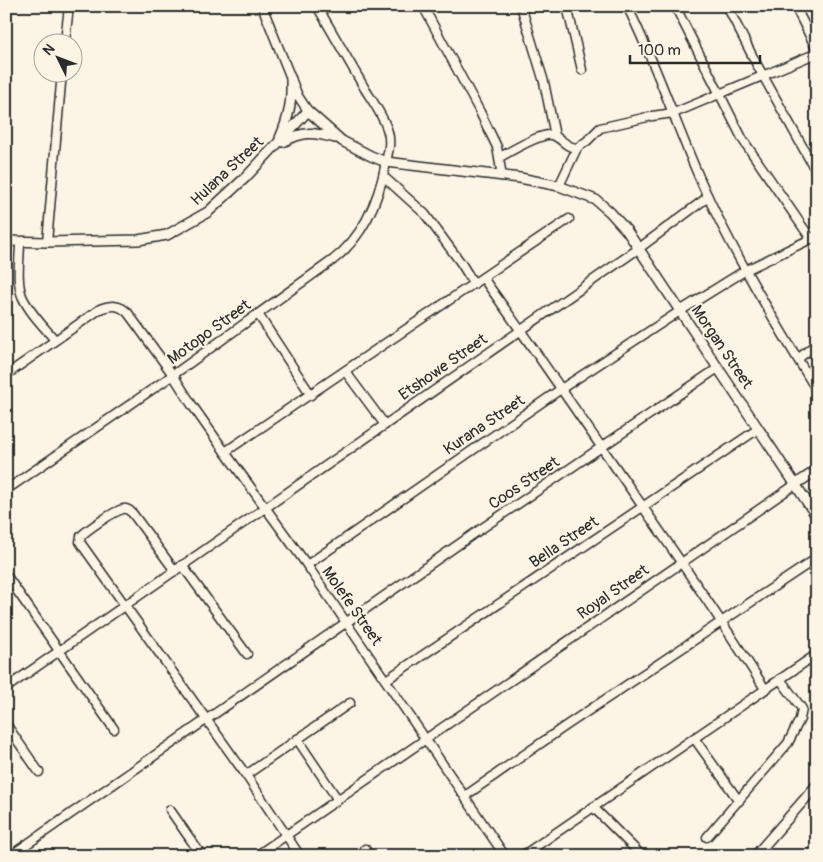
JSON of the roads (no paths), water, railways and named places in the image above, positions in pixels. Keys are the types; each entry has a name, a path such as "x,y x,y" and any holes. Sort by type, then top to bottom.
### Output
{"street":[{"path":"67,32 70,6"},
{"path":"262,6 298,96 308,111 340,139 354,148 386,162 534,180 559,186 577,148 602,127 674,113 817,52 796,6"},
{"name":"Motopo Street","path":"6,490 173,375 333,260 350,243 373,211 384,177 390,140 384,121 317,6"},
{"path":"423,6 497,147 502,176"},
{"path":"521,6 544,82 555,136"},
{"path":"567,6 582,70"},
{"path":"627,6 654,62 708,197 730,242 817,391"},
{"path":"675,6 743,140 814,238"},
{"path":"727,6 817,173"},
{"path":"277,144 290,110 292,98 291,79"},
{"path":"47,242 61,82"},
{"name":"Hulana Street","path":"6,241 138,240 167,235 208,212 308,111"},
{"path":"277,144 296,135 309,132 340,139"},
{"path":"500,157 548,135 555,136 570,148 577,148"},
{"path":"384,177 425,214 474,284"},
{"name":"Morgan Street","path":"559,186 596,200 620,222 817,517"},
{"name":"Etshowe Street","path":"7,685 60,651 182,565 266,509 520,329 638,249 708,197"},
{"path":"224,452 569,219"},
{"name":"Kurana Street","path":"307,565 561,389 680,311 746,270 814,238"},
{"path":"6,374 55,340 29,308 22,296 20,242"},
{"path":"483,278 723,622 765,689"},
{"name":"Molefe Street","path":"55,340 100,309 113,305 119,306 128,312 224,452 307,565 505,856"},
{"path":"258,314 311,395"},
{"path":"798,359 817,343"},
{"name":"Coos Street","path":"10,856 475,533 718,368"},
{"path":"345,371 385,425"},
{"name":"Bella Street","path":"386,680 758,429"},
{"name":"Royal Street","path":"256,856 817,470"},
{"path":"175,570 133,514 127,509 122,509 83,533 80,539 82,545 246,775 300,856"},
{"path":"465,796 564,727 817,558"},
{"path":"182,565 247,654"},
{"path":"6,575 9,586 60,651 114,729"},
{"path":"522,856 817,654"},
{"path":"707,837 788,743 800,720 802,709 780,679"},
{"path":"246,775 350,703"},
{"path":"6,724 39,772"},
{"path":"694,738 739,801"},
{"path":"297,739 338,800"},
{"path":"755,856 817,785"},
{"path":"593,807 642,856"},
{"path":"170,810 202,856"}]}
